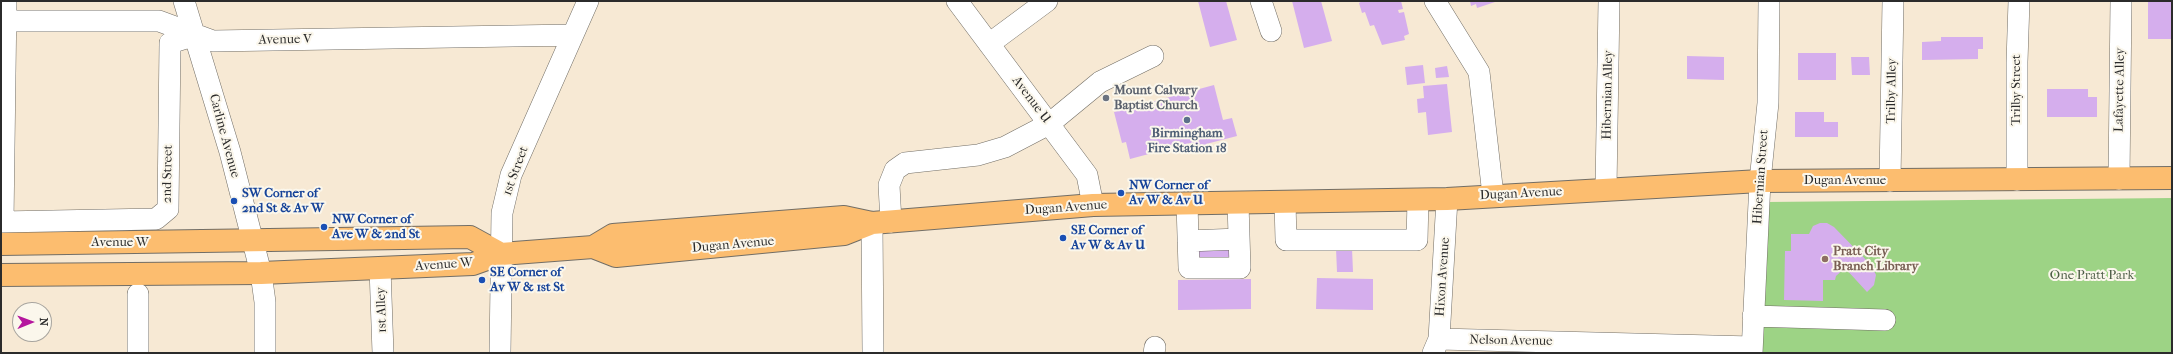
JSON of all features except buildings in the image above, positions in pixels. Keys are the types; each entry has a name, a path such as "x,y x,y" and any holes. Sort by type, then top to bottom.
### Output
{"main road":[{"name":"Dugan Avenue","path":"501,254 593,247 613,235 844,217 881,223 1093,205 1447,199 1493,195 1760,181 2172,178"},
{"name":"Avenue W","path":"1,244 470,237 501,254"},
{"name":"Avenue W","path":"1,275 261,273 473,264 501,254"}],"street":[{"name":"Carline Avenue","path":"184,1 196,35 230,152 261,273"},
{"name":"1st Street","path":"500,353 502,213 511,175 588,1"},
{"name":"Avenue U","path":"957,1 1087,175 1093,205"},
{"path":"989,44 1047,1"},
{"path":"1261,1 1271,31"},
{"path":"1435,1 1479,72 1493,195"},
{"name":"Hibernian Alley","path":"1606,189 1610,1"},
{"name":"Hibernian Street","path":"1752,350 1760,181 1768,103 1770,1"},
{"name":"Trilby Alley","path":"1890,181 1893,1"},
{"name":"Trilby Street","path":"2016,180 2019,1"},
{"name":"Lafayette Alley","path":"2119,179 2121,1"},
{"name":"Avenue V","path":"4,15 159,22 213,41 572,35"},
{"path":"2,222 4,15"},
{"name":"2nd Street","path":"2,222 156,219 168,209 170,43 196,35"},
{"path":"873,353 881,223 889,185 895,170 905,163 978,155 1005,147 1048,124 1100,82 1153,56"},
{"name":"Hixon Avenue","path":"1436,346 1447,199"},
{"path":"1285,202 1286,240 1417,240 1418,200"},
{"path":"1187,204 1189,268 1240,268 1238,203"},
{"path":"1188,241 1239,239"},
{"name":"1st Alley","path":"380,268 383,353"},
{"path":"261,273 265,302 265,353"},
{"path":"138,294 138,353"},
{"path":"1753,316 1885,320"},
{"name":"Nelson Avenue","path":"1436,346 1752,350"}],"green space":[{"name":"One Pratt Park","path":"2172,198 2172,353 1762,353 1767,202"}],"place":[{"name":"Mount Calvary Baptist Church","path":"1106,98"},
{"name":"Birmingham Fire Station 18","path":"1187,120"},
{"name":"NW Corner of Av W & Av U","path":"1121,193"},
{"name":"SW Corner of 2nd St & Av W","path":"234,201"},
{"name":"NW Corner of Ave W & 2nd St","path":"324,227"},
{"name":"SE Corner of Av W & Av U","path":"1063,238"},
{"name":"Pratt City Branch Library","path":"1825,259"},
{"name":"SE Corner of Av W & 1st St","path":"482,280"}]}
